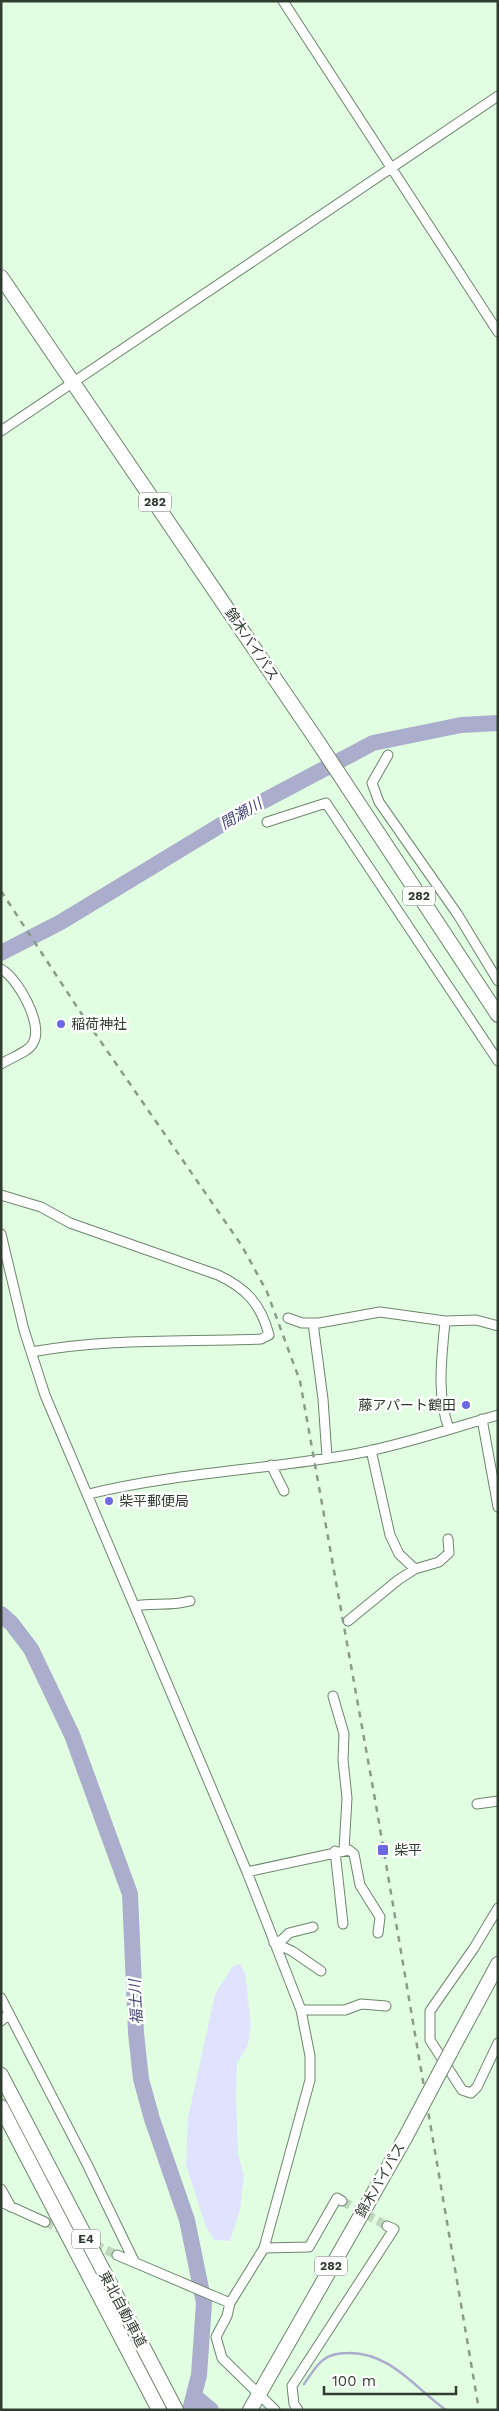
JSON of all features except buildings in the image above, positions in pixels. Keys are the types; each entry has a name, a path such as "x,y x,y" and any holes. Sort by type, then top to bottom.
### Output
{"highway":[{"name":"錦木バイパス","path":"1,277 322,748 498,1015"},
{"name":"錦木バイパス","path":"258,2394 405,2138 498,1964"},
{"name":"東北自動車道","path":"1,2075 174,2406"},
{"name":"東北自動車道","path":"1,2107 159,2410"},
{"name":"282","path":"250,2410 258,2394"}],"street":[{"path":"283,1 498,332"},
{"path":"1,431 498,96"},
{"path":"388,756 372,783 379,802 458,915 498,981"},
{"path":"267,822 326,803 498,1061"},
{"path":"1,969 10,974 22,992 34,1017 36,1038 32,1045 1,1064"},
{"path":"1,1195 41,1207 70,1223 218,1274 237,1284 264,1314 269,1335 261,1338 208,1341 129,1340 67,1345 31,1352"},
{"path":"1,1234 6,1279 45,1395 89,1494 247,1872 301,2010 310,2056 310,2080 264,2248 230,2303 227,2316 216,2337 222,2358 275,2410"},
{"path":"288,1318 302,1323 313,1323 380,1312 445,1320 476,1320 498,1326"},
{"path":"445,1320 441,1387 444,1415 449,1429"},
{"path":"313,1323 323,1399 327,1457"},
{"path":"89,1494 143,1482 371,1450 498,1415"},
{"path":"482,1419 498,1507"},
{"path":"371,1450 390,1535 399,1554 414,1569"},
{"path":"271,1465 284,1491"},
{"path":"348,1621 414,1569 439,1562 449,1553 448,1539"},
{"path":"136,1606 152,1603 177,1604 190,1601"},
{"path":"334,1696 344,1734 343,1760 347,1798 339,1850 343,1924"},
{"path":"476,1804 498,1801"},
{"path":"247,1872 339,1850 349,1850 354,1854 360,1885 380,1917 378,1932"},
{"path":"498,1908 474,1948 430,2011 430,2040 462,2090 471,2093 477,2087 498,2043"},
{"path":"274,1943 282,1940 289,1933 313,1927"},
{"path":"274,1943 292,1951 321,1971"},
{"path":"1,1998 134,2262"},
{"path":"301,2010 345,2010 361,2004 386,2006"},
{"path":"1,2021 9,2014"},
{"path":"1,2189 11,2207"},
{"path":"264,2248 309,2247 336,2198 342,2201"},
{"path":"1,2202 45,2222"},
{"path":"298,2410 294,2404 292,2386 394,2229 387,2226"},
{"path":"117,2255 193,2289 214,2295 230,2303"}],"shaded area":[{"path":"240,1964 245,1973 251,2025 248,2045 237,2063 238,2154 244,2176 240,2210 230,2241 214,2240 206,2227 186,2165 188,2118 215,1994 233,1966"}],"waterway":[{"name":"間瀬川","path":"1,953 61,922 239,814 373,743 461,725 498,723"},
{"name":"福士川","path":"1,1614 12,1624 31,1649 72,1735 130,1894 136,2033 141,2079 152,2119 187,2220 204,2303 199,2375 190,2410"},
{"path":"304,2384 318,2364 328,2357 345,2353 363,2354 377,2358 401,2373 446,2410"},
{"path":"194,2396 211,2410"}],"tunnel":[{"path":"342,2201 387,2226"},
{"path":"45,2222 117,2255"}],"railway":[{"path":"1,891 81,1013 242,1246 267,1292 300,1381 376,1805 479,2410"}],"place":[{"name":"稲荷神社","path":"61,1024"},
{"name":"藤アパート鶴田","path":"466,1405"},
{"name":"柴平郵便局","path":"109,1501"},
{"name":"柴平","path":"383,1850"}]}
